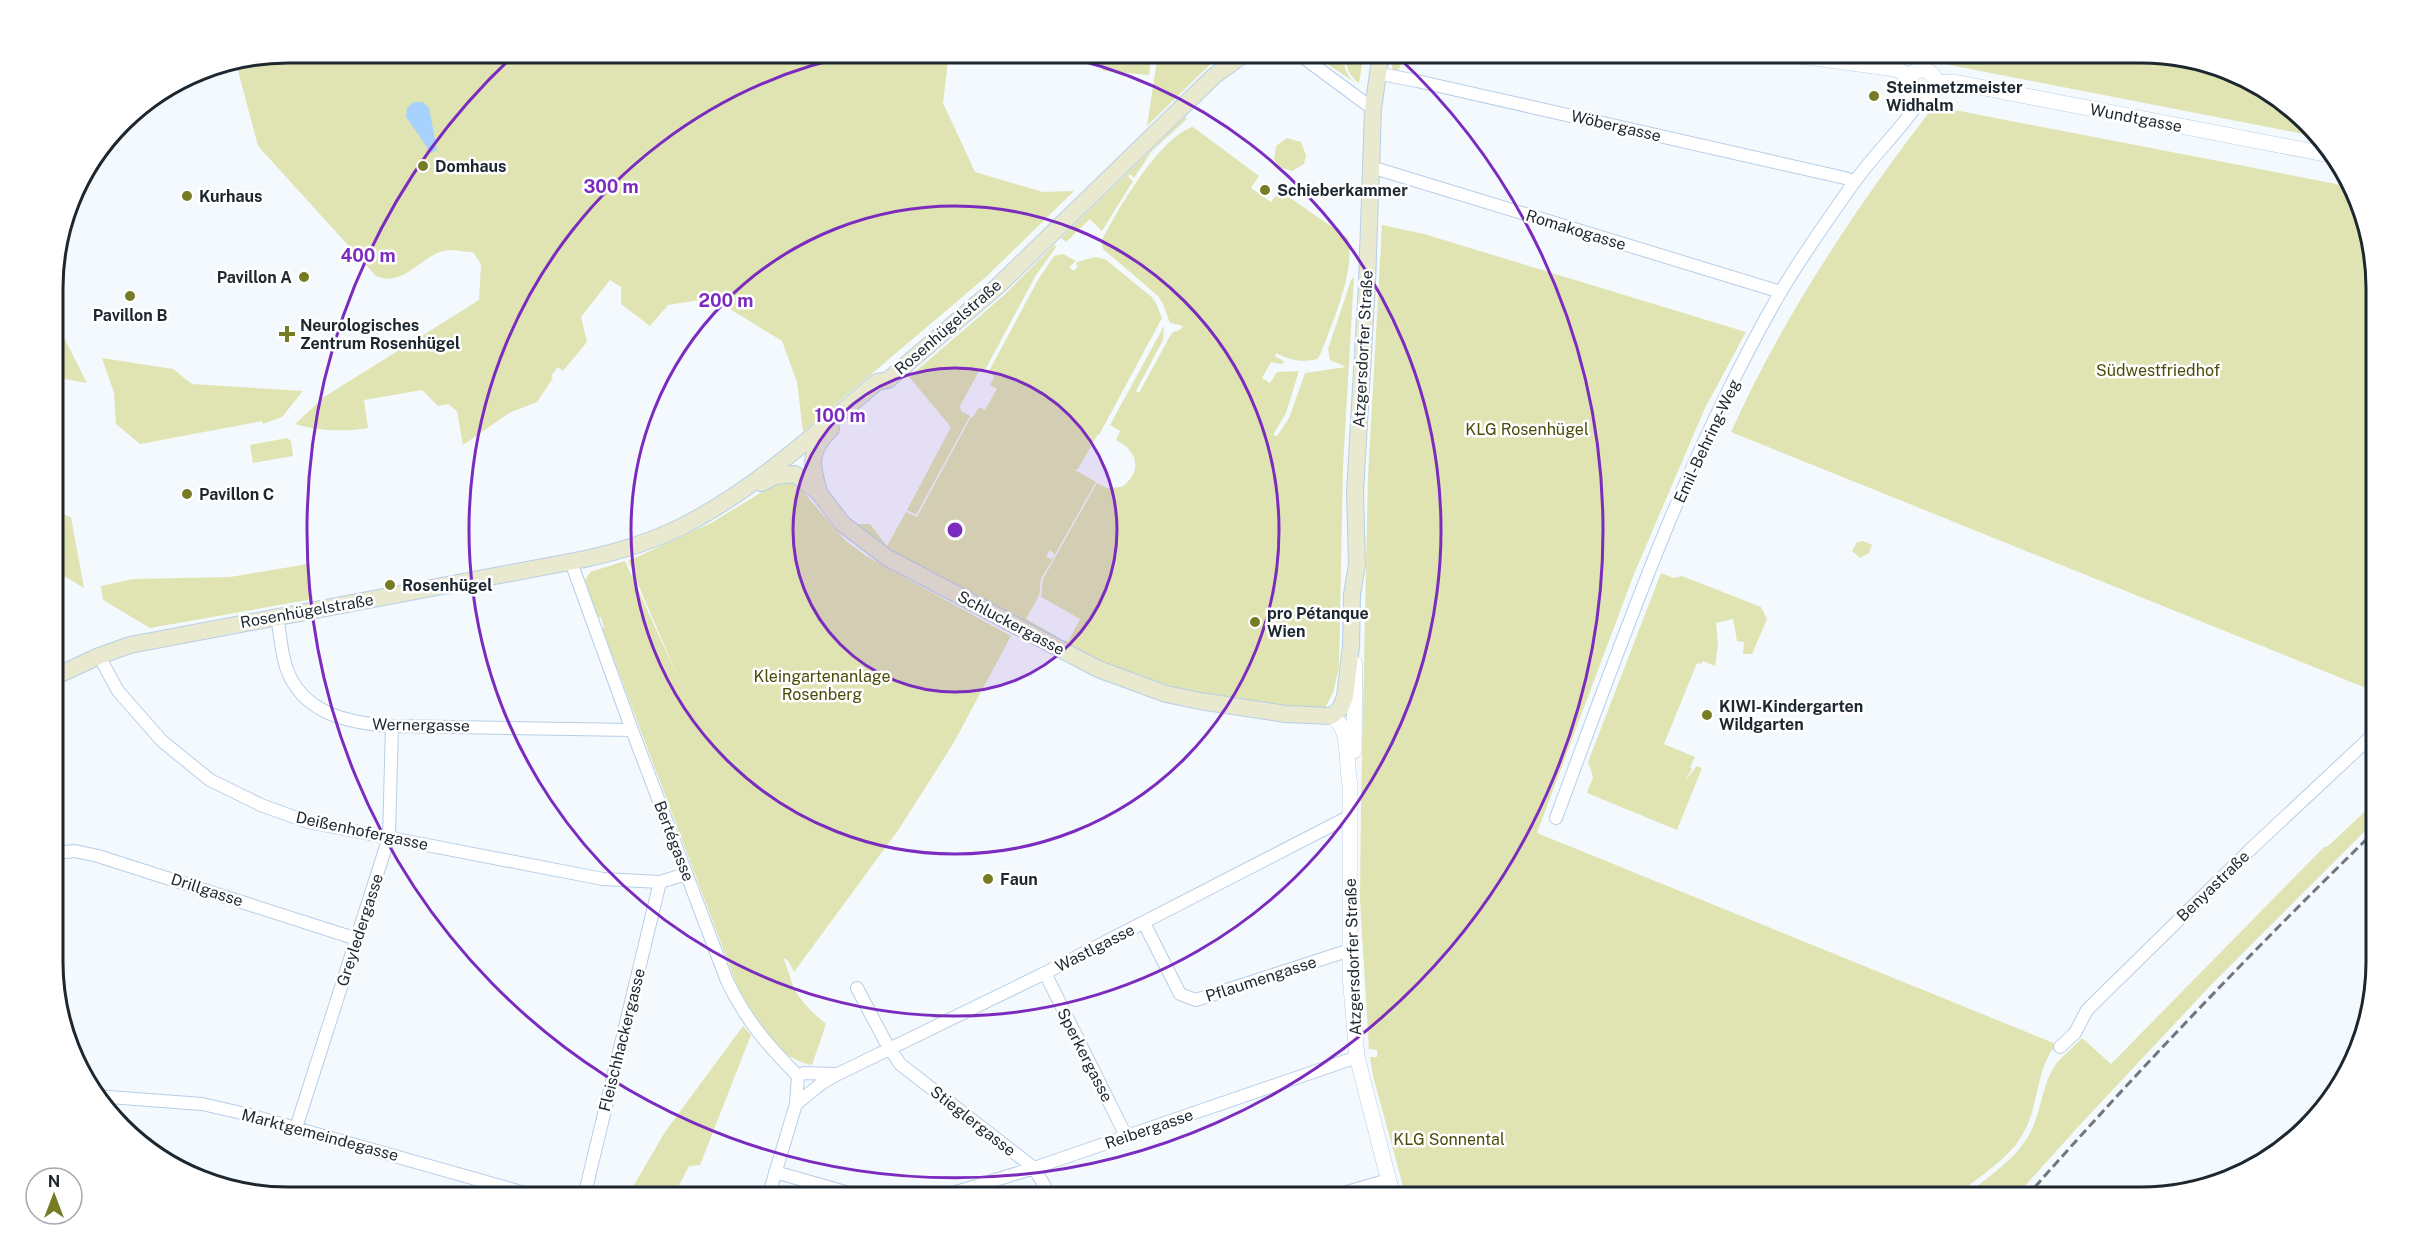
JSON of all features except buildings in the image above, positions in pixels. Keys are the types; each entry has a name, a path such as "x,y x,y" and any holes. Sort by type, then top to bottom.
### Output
{"main road":[{"name":"Rosenhügelstraße","path":"63,673 99,656 136,644 571,562 630,548 678,528 728,500 877,382 888,380 999,285 1214,76 1232,63"},
{"name":"Atzgersdorfer Straße","path":"1331,716 1340,709 1345,697 1351,646 1352,595 1357,564 1355,492 1373,109 1378,63"},
{"path":"819,493 812,461 820,439 888,380"},
{"name":"Schluckergasse","path":"728,500 771,477 785,473 795,474 819,493 843,524 886,557 1098,669 1166,694 1200,702 1286,714 1331,716"}],"street":[{"path":"1311,63 1373,109"},
{"path":"1852,63 1896,69 1910,76"},
{"path":"1918,70 1928,71 1936,83 1934,93 1921,99 1911,94 1907,86 1910,76 1918,70"},
{"name":"Wöbergasse","path":"1376,74 1417,81 1845,178 1854,182"},
{"name":"Wundtgasse","path":"1936,83 1954,82 2322,153"},
{"name":"Emil-Behring-Weg","path":"1556,818 1653,562 1740,369 1781,292 1854,182 1902,126 1921,99"},
{"name":"Romakogasse","path":"1371,167 1781,292"},
{"name":"Bertégasse","path":"571,562 726,981 740,1009 769,1048 798,1076"},
{"name":"Wernergasse","path":"277,616 286,666 294,684 308,702 330,715 357,723 392,726 632,730"},
{"name":"Atzgersdorfer Straße","path":"1351,646 1354,659 1355,719 1350,784 1350,950 1357,1057 1390,1187"},
{"name":"Deißenhofergasse","path":"99,656 118,691 162,741 210,780 261,805 308,822 603,879 660,882 686,874"},
{"name":"Atzgersdorfer Straße","path":"1331,716 1336,719 1345,735 1346,768 1350,784"},
{"name":"Greyledergasse","path":"296,1128 389,837 392,726"},
{"name":"Benyastraße","path":"2060,1047 2075,1033 2087,1010 2254,846 2366,741"},
{"name":"Wastlgasse","path":"796,1104 822,1083 838,1074 1045,973 1350,816"},
{"name":"Drillgasse","path":"63,852 75,851 98,856 357,939"},
{"name":"Fleischhackergasse","path":"586,1187 660,882"},
{"name":"Pflaumengasse","path":"1144,923 1180,994 1197,1000 1350,950"},
{"name":"Sperkergasse","path":"1045,973 1126,1136"},
{"name":"Stieglergasse","path":"857,988 890,1050 900,1064 1034,1168 1045,1187"},
{"name":"Reibergasse","path":"972,1187 1357,1057"},
{"name":"Wastlgasse","path":"798,1076 804,1073 838,1074"},
{"path":"771,1187 796,1104 798,1076"},
{"name":"Marktgemeindegasse","path":"108,1097 202,1104 504,1187"},
{"path":"775,1172 828,1187"},
{"path":"1364,1187 1388,1180"}],"green space":[{"path":"273,63 948,63 943,103 975,172 1043,192 1074,191 987,276 803,432 797,382 782,341 712,298 668,305 650,326 621,304 621,287 610,280 581,317 587,342 563,371 558,367 537,402 509,413 463,445 457,411 448,404 438,406 422,390 364,400 368,428 322,429 295,424 324,397 479,300 481,264 473,252 448,250 432,256 410,271 394,278 376,276 258,146 238,69"},
{"path":"1096,63 1151,63 1149,75 1104,71"},
{"path":"1156,63 1212,63 1147,126"},
{"path":"1326,63 1344,63 1350,78 1357,84"},
{"path":"1346,63 1362,63 1359,83 1352,77"},
{"path":"1392,63 1402,63 1397,73 1392,71"},
{"path":"2156,63 2185,67 2227,80 2254,93 2278,109 2305,134 1945,64"},
{"name":"Südwestfriedhof","path":"1934,106 2341,185 2362,244 2366,273 2366,688 1731,432 1798,304 1849,223"},
{"path":"1185,117 1187,119 1152,151 1134,178 1130,174 1128,176 1133,181 1102,231 1090,219 1066,242 1061,238"},
{"path":"1193,127 1259,176 1251,188 1271,202 1280,191 1348,238 1350,251 1346,281 1320,355 1317,359 1301,361 1276,353 1275,356 1285,362 1280,364 1271,362 1262,378 1270,383 1277,372 1299,371 1286,413 1273,435 1277,436 1289,418 1305,373 1346,367 1330,360 1328,349 1351,280 1354,277 1343,466 1339,668 1333,693 1323,712 1182,690 1107,664 1063,643 1064,640 1068,642 1080,619 1041,597 1043,579 1097,483 1107,488 1122,487 1133,474 1135,462 1133,455 1116,440 1120,431 1110,425 1164,326 1163,340 1136,391 1139,393 1170,336 1183,326 1170,323 1158,296 1103,249 1101,242 1128,194 1154,159 1180,133"},
{"path":"1287,138 1301,142 1306,155 1304,164 1292,171 1279,167 1274,159 1276,146"},
{"name":"KLG Rosenhügel","path":"1382,225 1424,234 1746,332 1705,408 1634,574 1537,833 2056,1044 2041,1076 2030,1120 2019,1140 2003,1158 1967,1187 1403,1187 1373,1076 1370,1057 1377,1057 1377,1050 1369,1049 1360,899 1368,476"},
{"path":"1055,244 1056,247 1036,275 986,368 979,371 960,406 961,411 970,416 916,515 907,510 951,427 909,377 1003,296"},
{"path":"1063,254 1076,261 1069,267 1074,271 1078,266 1077,262 1095,257 1105,259 1154,299 1152,300 1155,301 1162,318 1099,435 1078,469 1075,470 1096,482 1054,556 1050,550 1046,556 1050,559 1054,557 1041,579 1039,596 1026,619 1056,636 1054,638 887,548 857,526 858,524 870,524 887,546 906,512 917,517 971,417 979,407 985,410 997,389 990,385 994,377 989,371 1038,280 1054,256"},
{"path":"63,336 87,383 63,379"},
{"path":"102,358 173,369 192,384 303,391 282,417 263,424 262,421 140,444 116,424 114,393"},
{"path":"287,438 291,441 293,456 253,463 250,445"},
{"name":"Kleingartenanlage Rosenberg","path":"791,482 797,485 845,540 866,556 1011,636 953,744 899,829 794,972 789,962 783,957 797,993 808,1008 826,1024 812,1065 799,1061 777,1047 760,1026 739,991 602,628 604,627 601,617 598,618 585,580 590,572 625,561 680,682 628,561 711,523 775,484"},
{"path":"63,514 71,517 84,588 63,575"},
{"path":"1863,541 1872,545 1869,553 1860,558 1852,551 1857,542"},
{"path":"308,564 313,599 150,628 103,600 101,586 133,579 230,577"},
{"path":"1661,573 1674,578 1682,576 1761,607 1767,619 1752,654 1743,654 1744,642 1737,641 1733,619 1716,623 1718,645 1715,666 1703,661 1701,664 1697,663 1664,744 1695,757 1690,767 1692,769 1684,782 1697,766 1702,768 1677,830 1587,793 1593,777 1588,762"},
{"path":"2366,810 2366,830 2211,985 2024,1187 1976,1187 2019,1149 2031,1132 2047,1082 2056,1064 2082,1038 2111,1064 2325,846 2327,847"},
{"path":"743,1026 751,1035 700,1165 689,1166 678,1187 633,1187 665,1132"}],"water":[{"path":"414,102 422,102 429,108 437,150 431,153 406,117 407,108"}],"railway":[{"path":"2035,1187 2198,1010 2366,840"}],"place":[{"name":"Steinmetzmeister Widhalm","path":"1874,96"},
{"name":"Domhaus","path":"423,166"},
{"name":"Schieberkammer","path":"1265,190"},
{"name":"Kurhaus","path":"187,196"},
{"name":"Pavillon A","path":"304,277"},
{"name":"Pavillon B","path":"130,296"},
{"name":"Neurologisches Zentrum Rosenhügel","path":"287,334"},
{"name":"Pavillon C","path":"187,494"},
{"name":"Rosenhügel","path":"390,585"},
{"name":"pro Pétanque Wien","path":"1255,622"},
{"name":"KIWI-Kindergarten Wildgarten","path":"1707,715"},
{"name":"Faun","path":"988,879"}],"park label":[{"name":"KLG Sonnental","path":"1449,1139"}]}
